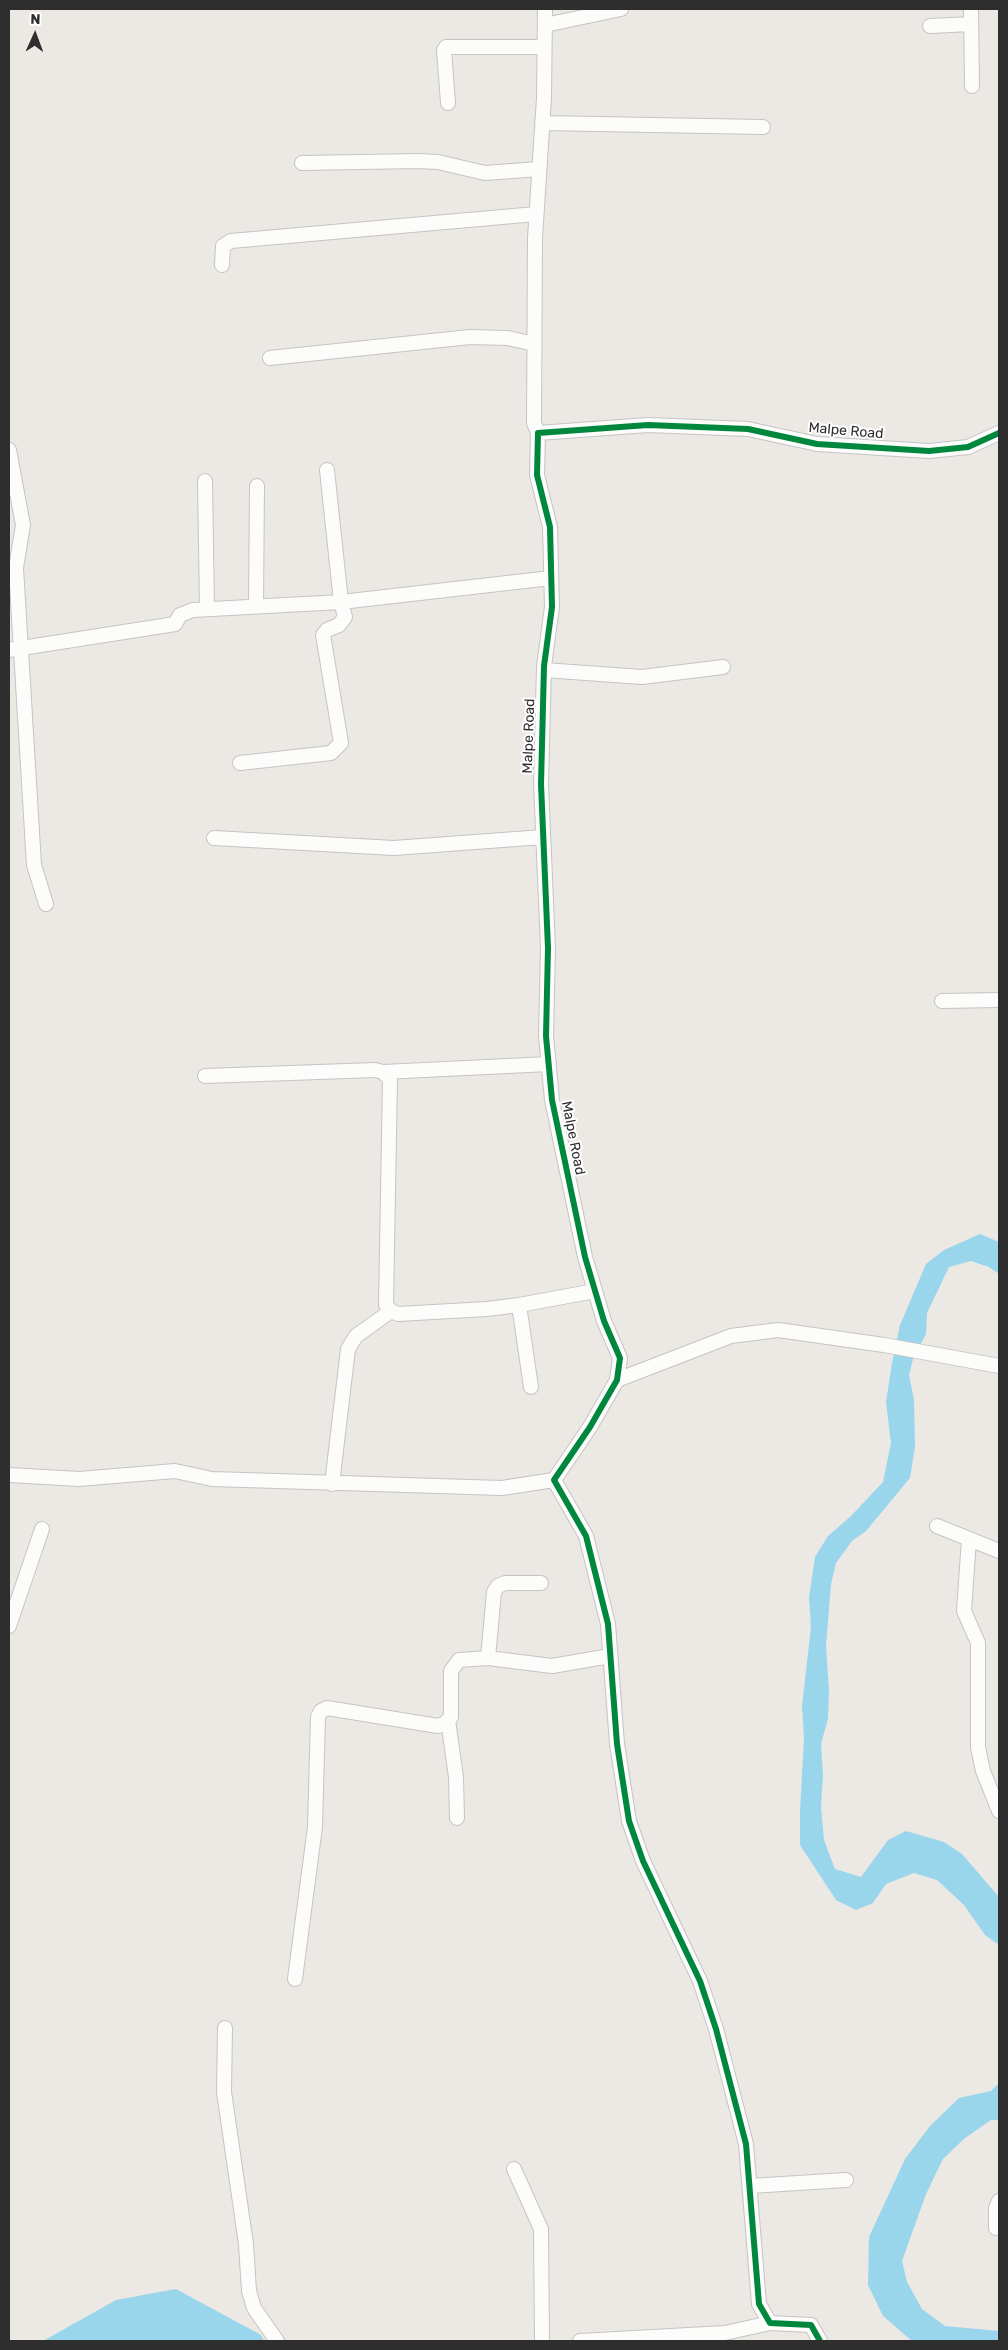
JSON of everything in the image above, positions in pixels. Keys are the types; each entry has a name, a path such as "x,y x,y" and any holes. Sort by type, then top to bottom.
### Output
{"street":[{"path":"538,433 534,423 536,214 542,123 545,9"},
{"path":"545,25 621,9"},
{"path":"971,9 972,86"},
{"path":"930,26 971,24"},
{"path":"448,102 444,50 446,47 544,47"},
{"path":"542,123 763,127"},
{"path":"302,163 428,162 485,174 538,169"},
{"path":"222,265 223,246 231,241 536,214"},
{"path":"270,358 470,337 508,338 534,344"},
{"name":"Malpe Road","path":"554,1480 590,1427 617,1380 620,1358 604,1321 585,1257 552,1100 546,1036 548,948 541,784 544,670 552,607 550,527 537,475 538,433 648,425 748,429 817,444 929,451 968,447 999,434"},
{"path":"9,450 23,526 16,568 14,650 34,865 46,904"},
{"path":"240,763 331,754 338,749 341,743 322,635 343,621 345,617 341,602 327,470"},
{"path":"205,481 207,609"},
{"path":"256,606 257,486"},
{"path":"14,650 175,624 180,614 194,610 341,602 551,578"},
{"path":"544,670 642,677 722,667"},
{"path":"214,838 394,848 543,837"},
{"path":"942,1001 999,1000"},
{"path":"205,1076 375,1070 383,1072 549,1064"},
{"path":"383,1072 390,1079 386,1305 390,1312 398,1314 519,1306 595,1290"},
{"path":"519,1306 531,1387"},
{"path":"332,1484 348,1349 356,1336 390,1312"},
{"path":"617,1380 731,1336 778,1330 884,1345 999,1366"},
{"path":"9,1475 79,1479 175,1470 212,1479 502,1488 554,1480 586,1536 608,1624 617,1744 629,1821 644,1862 700,1981 746,2144 759,2304 770,2323"},
{"path":"937,1526 999,1552"},
{"path":"9,1626 42,1528"},
{"path":"969,1539 964,1611 978,1643 978,1747 983,1771 999,1810"},
{"path":"488,1658 494,1592 498,1586 505,1583 541,1583"},
{"path":"295,1979 315,1827 318,1717 321,1711 327,1708 438,1726 451,1717 451,1671 459,1660 488,1658 552,1666 610,1656"},
{"path":"448,1720 456,1777 457,1818"},
{"path":"225,2028 224,2092 246,2244 249,2291 254,2308 277,2341"},
{"path":"514,2169 542,2229 542,2341"},
{"path":"750,2186 846,2180"},
{"path":"996,2228 996,2208 999,2201"},
{"path":"580,2341 724,2333 770,2323 811,2325 820,2341"}],"water":[{"path":"980,1234 999,1242 999,1274 989,1267 971,1261 949,1267 927,1313 926,1334 913,1359 909,1375 914,1400 915,1447 910,1478 866,1531 852,1541 836,1563 831,1584 826,1646 829,1690 828,1719 821,1744 823,1775 821,1807 824,1840 835,1869 861,1877 888,1840 906,1831 944,1842 962,1854 999,1897 999,1945 985,1935 964,1905 937,1880 914,1873 886,1884 873,1903 856,1910 836,1900 800,1845 804,1738 802,1706 811,1627 809,1598 815,1557 828,1536 851,1516 883,1482 891,1443 886,1402 892,1363 900,1325 926,1264 944,1250"},
{"path":"999,2083 999,2120 991,2120 965,2138 943,2159 926,2194 902,2261 907,2282 922,2309 945,2326 999,2331 999,2341 912,2341 883,2316 868,2285 869,2237 905,2159 930,2126 959,2098 991,2091"},
{"path":"176,2289 261,2335 264,2341 43,2341 116,2300"}],"cycle path":[{"path":"820,2341 811,2325 770,2323 759,2304 746,2144 716,2029 700,1981 643,1861 629,1821 617,1744 608,1624 586,1536 554,1480 590,1427 617,1380 620,1358 604,1321 585,1257 552,1100 546,1036 548,948 541,784 544,666 552,607 550,527 537,475 538,433 648,425 748,429 817,444 929,451 968,447 999,433"}]}
